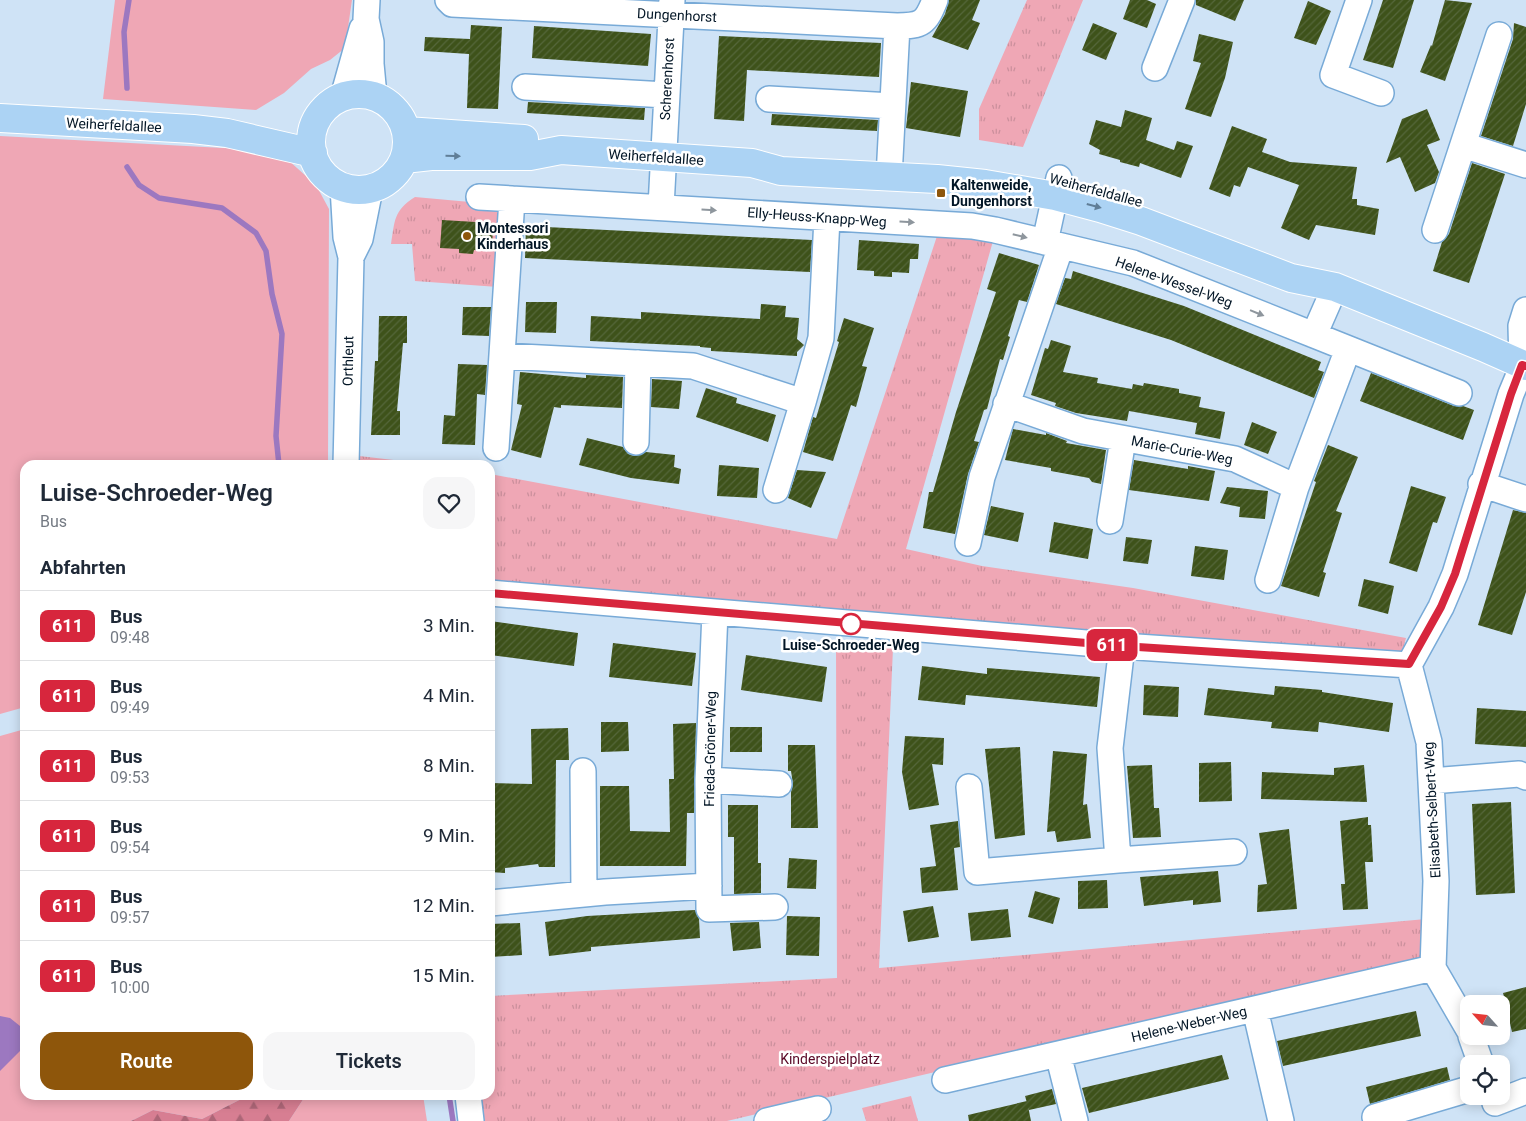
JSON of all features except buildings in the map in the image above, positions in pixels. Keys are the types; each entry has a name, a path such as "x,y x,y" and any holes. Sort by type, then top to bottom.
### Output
{"main road":[{"path":"358,94 374,96 395,110 406,132 407,145 404,159 396,173 384,183 356,188 329,180 318,168 313,140 320,114 330,104 343,97 358,94"},
{"name":"Weiherfeldallee","path":"0,118 193,129 313,140"},
{"name":"Weiherfeldallee","path":"406,132 532,140 561,150"},
{"name":"Weiherfeldallee","path":"404,159 431,156 530,156 561,150 752,164 783,154 889,168 991,167 1057,187 1146,203 1289,259 1335,287 1525,363"}],"street":[{"name":"Dungenhorst","path":"448,0 452,4 788,10 897,26 918,26 929,16 935,0"},
{"path":"1155,68 1182,0"},
{"path":"1360,0 1333,75 1381,93"},
{"name":"Scherenhorst","path":"664,157 671,7"},
{"path":"366,10 371,42 370,64 374,96"},
{"path":"343,97 366,10"},
{"path":"889,168 897,26"},
{"path":"1435,230 1499,35"},
{"path":"525,87 666,95"},
{"path":"770,99 892,106"},
{"path":"1463,146 1526,165"},
{"path":"661,207 664,157"},
{"path":"968,543 982,478 1053,244 1057,187"},
{"name":"Orthleut","path":"346,460 351,257 346,237 356,188"},
{"name":"Elly-Heuss-Knapp-Weg","path":"479,197 972,226"},
{"path":"496,448 512,199"},
{"path":"776,490 821,338 827,218"},
{"name":"Helene-Wessel-Weg","path":"972,226 1133,264 1459,393"},
{"path":"1314,335 1335,287"},
{"path":"495,593 1122,646 1409,664 1441,607 1455,574 1482,484 1525,363 1521,326 1526,310"},
{"path":"1268,580 1296,487 1348,348"},
{"path":"502,356 693,366 803,402"},
{"path":"636,442 638,363"},
{"name":"Marie-Curie-Weg","path":"1006,404 1083,432 1235,459 1296,487"},
{"name":"Marie-Curie-Weg","path":"1110,521 1123,439"},
{"path":"1482,484 1526,499"},
{"name":"Frieda-Gröner-Weg","path":"709,897 708,780 715,612"},
{"path":"1118,860 1110,748 1122,646"},
{"name":"Elisabeth-Selbert-Weg","path":"1409,664 1429,742 1436,881 1433,968"},
{"path":"583,771 584,894"},
{"path":"1432,781 1519,774 1526,777"},
{"path":"708,780 779,784"},
{"path":"969,787 977,872 1234,852"},
{"path":"495,902 584,894 709,897 775,907"},
{"path":"1433,968 1460,1014"},
{"name":"Helene-Weber-Weg","path":"945,1080 1433,968"},
{"path":"1255,1009 1281,1121"},
{"path":"1058,1054 1075,1121"},
{"path":"1375,1117 1460,1092"},
{"path":"1496,1107 1526,1092"},
{"path":"469,1100 471,1121"},
{"path":"767,1121 818,1109"}],"green space":[{"path":"115,0 352,0 345,48 330,60 311,69 284,93 256,110 103,99"},
{"path":"1027,0 1083,0 1023,147 979,140 979,109"},
{"path":"0,136 278,151 316,185 329,209 328,460 20,460 20,708 0,714"},
{"path":"415,197 503,205 498,287 415,281 412,244 391,244 396,217 403,207"},
{"path":"939,230 993,241 906,549 982,566 1133,588 1406,638 1401,656 708,602 495,581 495,475 837,539"},
{"path":"359,456 394,460 359,460"},
{"name":"Kinderspielplatz","path":"836,645 893,648 879,968 1426,919 1420,958 727,1121 480,1121 477,1100 495,1100 495,996 837,978"},
{"path":"20,730 20,1100 239,1100 202,1119 153,1110 131,1121 0,1121 0,736"},
{"path":"911,1096 918,1121 866,1121 862,1108"},
{"path":"239,1100 303,1100 289,1121 131,1121 153,1110 202,1119"},
{"path":"303,1100 424,1100 427,1121 289,1121"}],"shaded area":[{"path":"0,1016 10,1018 20,1026 20,1051 0,1071"}],"waterway":[{"path":"127,88 124,32 129,0"},
{"path":"127,167 139,185 159,198 222,208 256,233 266,251 272,294 282,334 276,436 278,460"},
{"path":"450,1100 453,1121"}],"bus line":[{"name":"611","path":"495,593 1122,646 1409,664 1441,607 1455,574 1511,394 1522,365 1526,366"}],"place":[{"name":"Kaltenweide, Dungenhorst","path":"941,193"},
{"name":"Montessori Kinderhaus","path":"467,236"},
{"name":"Luise-Schroeder-Weg","path":"851,624"}]}
